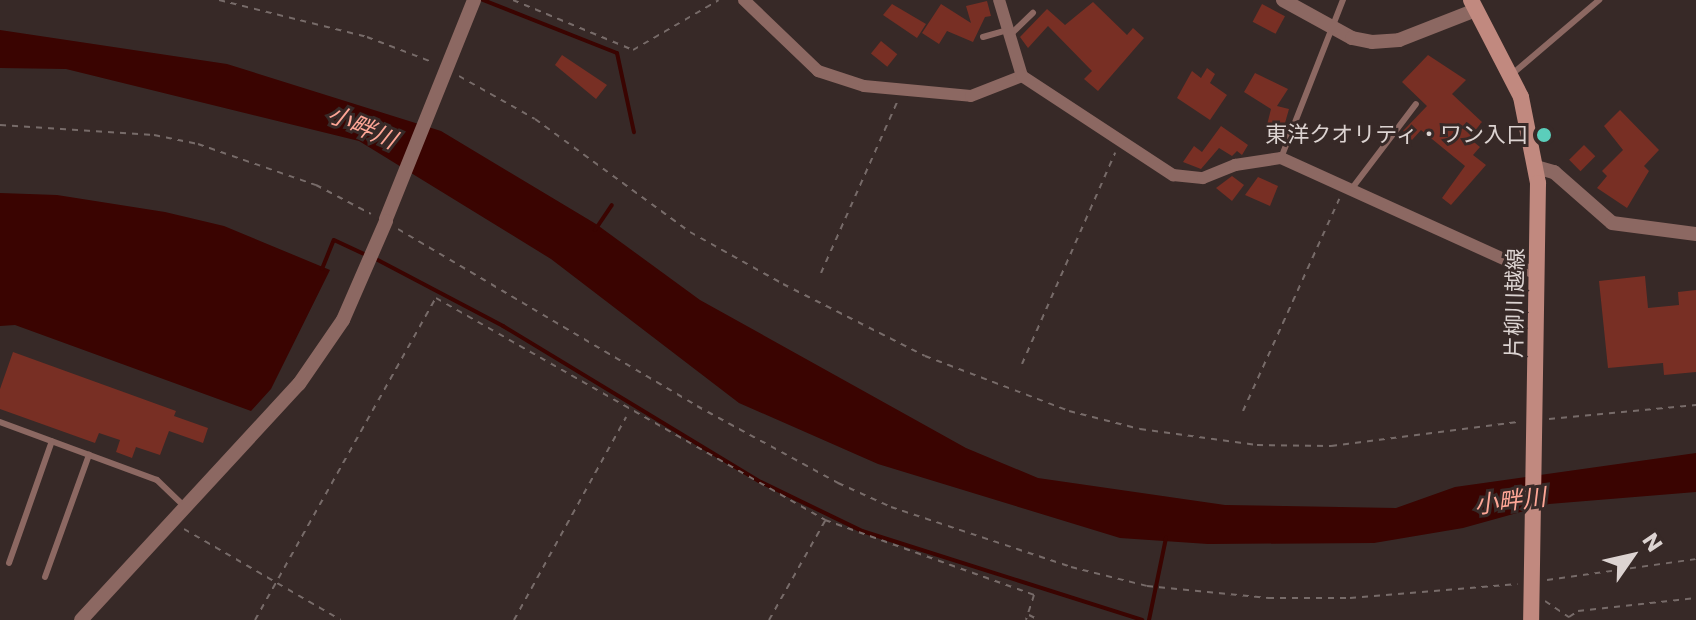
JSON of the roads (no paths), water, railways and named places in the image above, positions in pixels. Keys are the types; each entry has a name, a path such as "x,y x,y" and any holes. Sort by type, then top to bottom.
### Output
{"main road":[{"name":"片柳川越線","path":"1473,5 1511,75 1529,124 1536,167 1536,423 1531,620"}],"street":[{"path":"744,0 818,71 864,86 971,96 1022,76"},
{"path":"999,0 1022,76 1119,144 1186,179 1281,158 1350,185 1537,274"},
{"path":"1283,0 1352,38 1387,43 1473,5"},
{"path":"81,620 279,410 317,359 350,306 472,4"},
{"path":"1536,167 1554,172 1612,223 1696,234"}],"lane":[{"path":"1281,158 1343,0"},
{"path":"1511,75 1599,0"},
{"path":"983,37 1009,33 1033,13"},
{"path":"1350,185 1416,104"},
{"path":"0,422 157,480 186,508"},
{"path":"9,563 52,441"},
{"path":"45,577 89,455"}],"water":[{"name":"小畔川","path":"0,30 227,64 441,131 596,224 700,300 966,448 1038,478 1225,505 1396,508 1455,487 1696,453 1696,492 1549,504 1463,528 1374,543 1208,544 1120,538 878,464 739,403 551,259 359,141 66,69 0,68"},
{"path":"0,193 57,195 165,212 224,226 330,270 271,389 251,411 15,325 0,326"}],"waterway":[{"path":"483,0 617,53 634,132"},
{"path":"595,230 612,205"},
{"path":"322,269 334,240 366,255"},
{"path":"374,258 503,326 761,482 862,531 1142,620"},
{"path":"1149,620 1166,538"}],"place":[{"name":"東洋クオリティ・ワン入口","path":"1544,135"}]}
